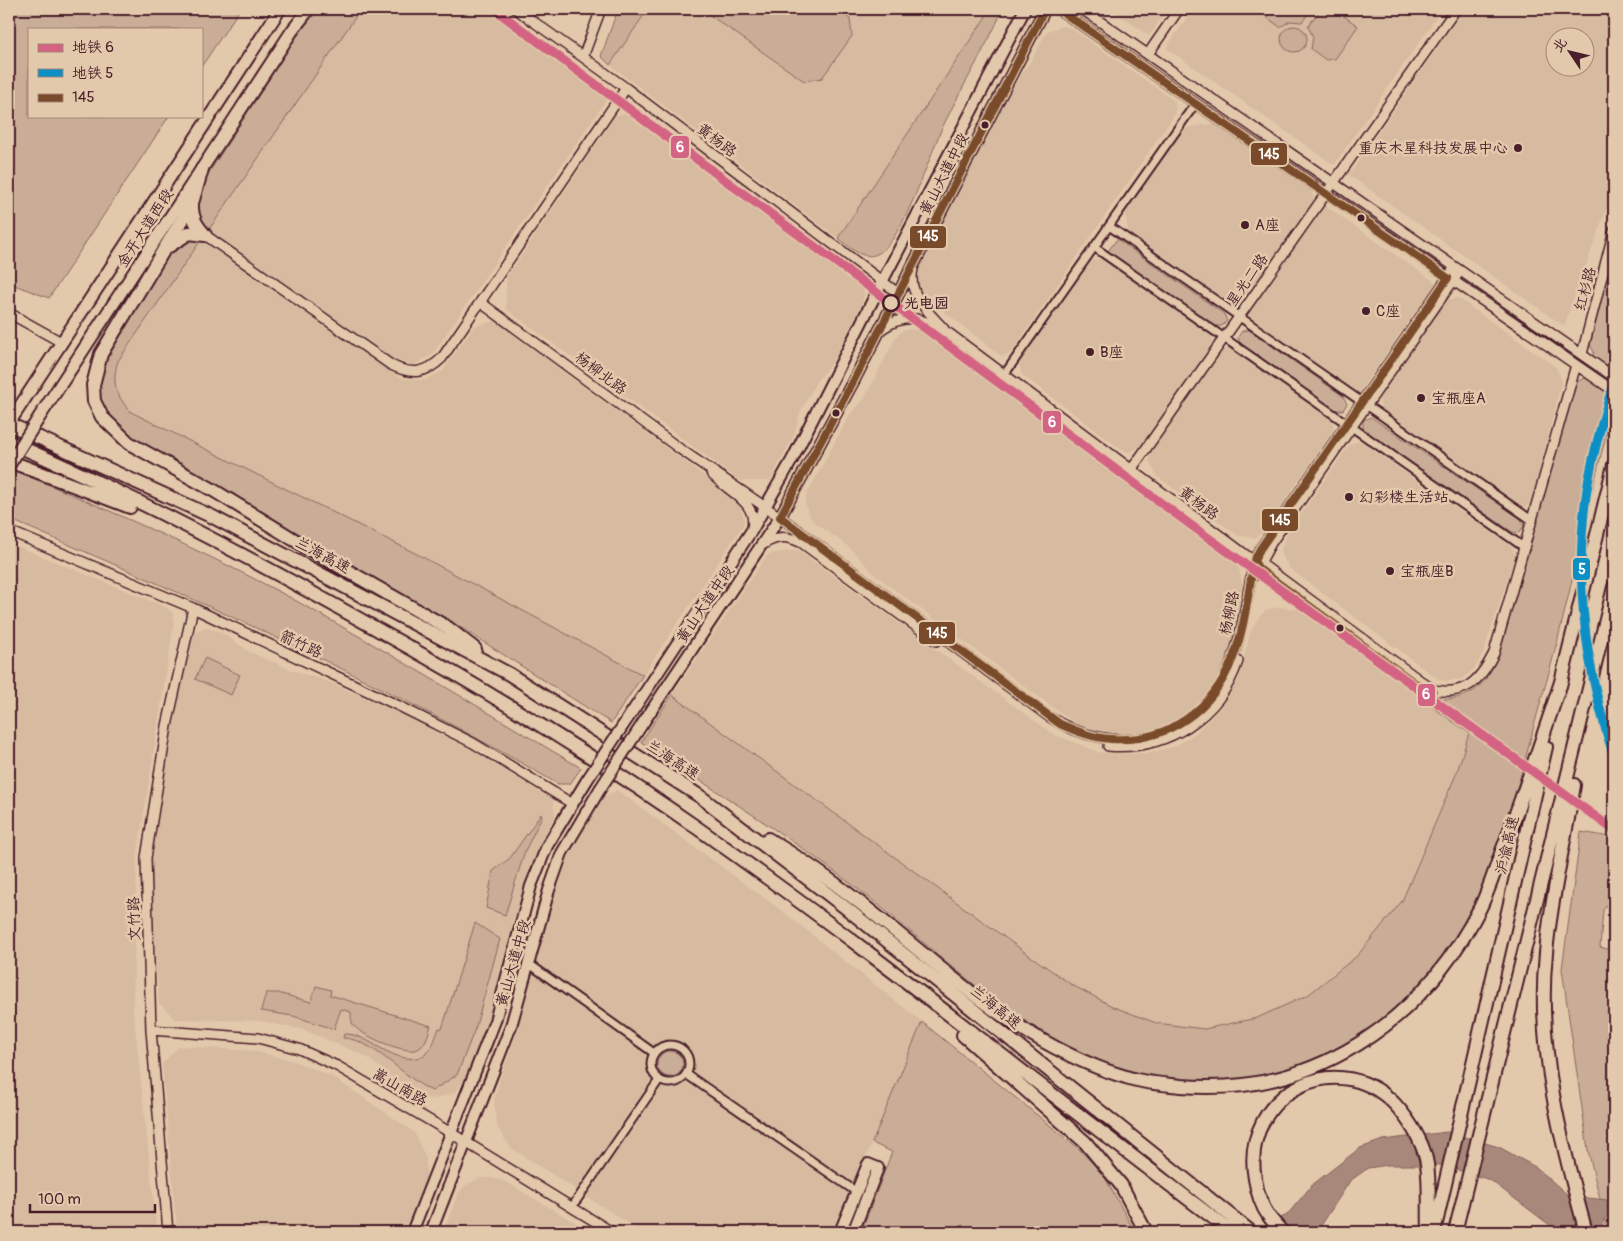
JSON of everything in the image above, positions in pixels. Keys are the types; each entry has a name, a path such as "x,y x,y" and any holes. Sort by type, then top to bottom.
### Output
{"highway":[{"path":"202,170 192,203 100,354 93,385 94,401 102,417 129,443 448,628 509,674"},
{"path":"192,203 194,220 204,236"},
{"path":"160,255 181,236 189,233 204,236"},
{"name":"兰海高速","path":"9,423 213,517 509,674 701,797 846,908 1251,1232"},
{"path":"9,442 206,536 307,589 495,696 690,823 884,965 1140,1164 1232,1232"},
{"path":"9,463 206,536"},
{"name":"沪渝高速","path":"1434,1232 1562,679 1614,465"},
{"path":"1454,1232 1591,689 1614,588"},
{"path":"701,797 786,850 854,898 970,992 1046,1042 1087,1062 1128,1078 1208,1088 1248,1084 1285,1077 1326,1062 1363,1043 1393,1021 1424,991 1447,963 1481,907 1513,824 1562,679"},
{"path":"1586,1232 1565,1158 1550,1077 1545,1012 1546,953 1591,689"},
{"path":"884,965 1085,1142 1121,1185 1146,1232"},
{"path":"1282,1232 1267,1214 1257,1190 1253,1166 1259,1130 1273,1105 1291,1090 1315,1079 1338,1078 1362,1082 1384,1093 1410,1122 1420,1142 1426,1164 1429,1232"}],"main road":[{"name":"金开大道西段","path":"9,423 280,9"},
{"name":"金开大道西段","path":"9,463 292,31 310,9"},
{"name":"黄山大道中段","path":"412,1232 495,1020 531,886 547,846 572,803 752,530 792,460 882,282 1025,9"},
{"name":"黄山大道中段","path":"431,1232 511,1026 549,890 562,853 600,789 764,544 780,517 899,294 1045,9"},
{"path":"840,1232 868,1164 878,1168 853,1232"}],"street":[{"name":"黄杨路","path":"516,9 626,88 899,294"},
{"path":"583,57 600,9"},
{"path":"1058,9 1614,391"},
{"path":"1082,9 1614,377"},
{"path":"1148,54 1180,9"},
{"name":"星光二路","path":"1131,470 1456,9"},
{"path":"204,236 383,360 402,371 413,373 425,371 434,366 480,302 626,88"},
{"path":"1004,375 1195,104"},
{"path":"1109,226 1533,521"},
{"name":"红杉路","path":"1585,356 1614,230"},
{"path":"1094,247 1525,548 1576,365"},
{"path":"913,267 911,283 914,294 950,334"},
{"name":"杨柳路","path":"706,467 780,517 1060,724 1086,736 1111,740 1138,740 1167,731 1193,716 1214,694 1230,667 1235,652 1265,539 1364,404 1457,269"},
{"name":"杨柳北路","path":"480,302 706,467"},
{"path":"9,313 61,342"},
{"path":"880,330 894,322 913,318 924,321 950,334"},
{"name":"黄杨路","path":"950,334 1258,564 1433,690 1457,690 1469,686 1479,678 1487,666 1494,653 1525,548"},
{"path":"706,467 720,484 750,508 754,517 752,530"},
{"name":"箭竹路","path":"9,531 192,608 473,743 572,803"},
{"name":"杨柳路","path":"764,544 772,538 783,537 802,543 1045,721 1084,741 1124,747 1153,743 1183,731 1210,710 1220,698 1238,662 1258,564"},
{"name":"文竹路","path":"168,1232 151,1030 146,858 167,726 192,608"},
{"path":"528,964 654,1053"},
{"name":"嵩山南路","path":"151,1030 258,1038 299,1049 337,1066 451,1133 612,1232"},
{"path":"664,1045 678,1046 683,1050 689,1062 686,1074 676,1082 659,1080 655,1076 651,1065 654,1053 664,1045"},
{"path":"686,1074 866,1199"},
{"path":"572,1207 659,1080"}],"shaded area":[{"path":"9,9 240,9 202,66 202,28 28,28 28,118 168,118 49,298 9,283"},
{"path":"318,9 361,9 208,231 200,214 199,204 208,174 295,39"},
{"path":"360,9 500,9 604,85 606,100 432,355 414,365 395,360 208,231"},
{"path":"618,9 991,9 838,238 610,65 601,56"},
{"path":"618,9 648,9 610,65 601,56"},
{"path":"701,9 836,9 850,19 852,36 822,78 804,81"},
{"path":"991,9 1003,9 944,124 897,233 887,246 877,254 866,256 856,252 838,238"},
{"path":"1111,9 1168,9 1149,36"},
{"path":"1193,9 1442,9 1334,165 1166,48"},
{"path":"1263,9 1312,9 1302,22 1290,21 1280,27 1265,16"},
{"path":"1321,9 1334,9 1358,26 1335,59 1326,60 1311,49 1313,37 1308,26"},
{"path":"1464,9 1614,9 1614,188 1564,326 1349,175"},
{"path":"1063,26 1072,29 1175,101 1175,114 1010,354 1001,356 928,299 919,287 916,272 1001,104 1031,61 1047,31"},
{"path":"1294,26 1303,30 1307,39 1303,48 1294,52 1285,48 1281,39 1285,30"},
{"path":"642,111 855,276 861,284 864,293 862,304 833,361 816,382 800,413 793,437 770,481 740,481 506,309 506,278 616,115"},
{"path":"1214,123 1311,188 1314,200 1245,300 1230,305 1129,234 1125,212 1182,129"},
{"path":"1323,204 1436,283 1357,395 1245,317"},
{"path":"193,239 201,240 118,361 115,376 116,388 131,412 415,553 643,675 611,723 449,620 132,440 113,421 104,410 99,398 99,383 103,366 111,347 134,306 166,257 173,250"},
{"path":"1117,239 1224,314 1227,321 1222,326 1215,326 1108,251"},
{"path":"201,240 395,375 405,379 425,380 443,371 474,326 495,321 737,500 744,518 743,525 643,675 415,553 131,412 120,400 114,387 114,373 118,361"},
{"path":"1614,249 1615,381 1610,418 1556,646 1513,803 1496,856 1474,906 1446,952 1413,992 1374,1025 1331,1051 1284,1070 1235,1079 1183,1080 1130,1071 1091,1058 1054,1040 1020,1018 986,994 890,914 832,869 641,742 672,695 1072,985 1114,1007 1156,1023 1204,1029 1257,1018 1308,995 1357,956 1402,901 1457,772 1469,733 1421,699 1450,699 1471,693 1486,678 1500,652 1576,382 1585,378 1594,352 1590,345"},
{"path":"1104,258 1211,334 1213,344 1143,445 1130,452 1122,450 1021,374 1019,362 1089,261"},
{"path":"1458,298 1556,367 1562,381 1530,506 1522,508 1381,409 1379,398 1446,300"},
{"path":"908,329 924,331 1232,559 1239,569 1243,588 1231,655 1208,695 1183,716 1156,729 1130,734 1100,731 1081,726 1063,715 875,575 850,548 813,521 805,502 807,494 850,414 863,401 896,337"},
{"path":"1249,330 1343,396 1347,404 1343,410 1335,410 1240,343 1238,337 1242,331"},
{"path":"1231,348 1332,420 1334,430 1262,533 1254,538 1237,535 1158,477 1149,462 1151,452 1222,350"},
{"path":"1371,417 1521,519 1524,526 1519,533 1512,532 1363,429 1363,420"},
{"path":"1360,441 1512,547 1515,556 1484,651 1475,668 1462,679 1445,681 1435,677 1290,569 1283,557 1281,550 1287,534 1350,444"},
{"path":"16,471 155,531 257,580 364,639 581,768 570,784 558,784 424,710 288,643 9,519 9,484"},
{"path":"9,543 166,607 173,614 174,623 137,857 133,1008 157,1232 9,1232"},
{"path":"798,550 1053,734 1098,752 1122,754 1147,753 1176,746 1197,732 1220,708 1238,679 1251,631 1258,618 1266,610 1278,607 1298,609 1469,733 1457,772 1402,901 1357,956 1308,995 1257,1018 1204,1029 1156,1023 1114,1007 1072,985 672,695 768,554"},
{"path":"207,628 219,631 250,652 292,670 329,682 397,712 470,749 553,800 555,816 529,869 488,1024 467,1077 454,1093 435,1099 423,1098 406,1089 367,1057 304,1030 259,1021 175,1019 159,1003 149,857 171,725 193,636 199,629"},
{"path":"205,658 240,675 231,695 195,679"},
{"path":"617,790 786,914 922,1022 835,1232 642,1232 511,1148 497,1127 494,1101 518,1028 555,894 569,856 603,797"},
{"path":"541,814 542,816 525,851 505,915 486,908 493,871 510,858"},
{"path":"1581,832 1611,837 1614,843 1614,893 1603,910 1600,947 1614,951 1614,1232 1608,1232 1588,1150 1562,969"},
{"path":"475,923 500,939 476,1026 457,1075 432,1091 366,1045 343,1038 344,1034 353,1035 402,1057 424,1056 433,1044 439,1028 442,1029"},
{"path":"316,986 331,990 330,995 431,1026 423,1045 418,1049 412,1050 385,1044 359,1030 352,1023 351,1012 341,1009 334,1029 293,1016 261,1011 266,993 278,993 311,1002"},
{"path":"922,1022 1078,1148 1103,1174 1135,1232 861,1232 892,1152 872,1143"},
{"path":"179,1046 254,1051 294,1061 333,1077 414,1132 426,1159 426,1179 405,1232 177,1232 162,1064"},
{"path":"670,1051 679,1055 683,1064 679,1073 670,1077 661,1073 657,1064 661,1055"},
{"path":"1447,1132 1499,1147 1537,1168 1569,1196 1607,1200 1608,1214 1600,1229 1592,1232 1559,1232 1490,1180 1442,1165 1388,1165 1368,1168 1350,1181 1317,1232 1264,1232 1268,1224 1287,1215 1312,1185 1360,1148 1383,1140"},
{"path":"480,1178 492,1178 506,1182 591,1232 443,1232 458,1194 466,1185"}],"metro line":[{"name":"6","path":"494,9 1188,523 1614,830"},
{"name":"5","path":"1614,382 1589,476 1581,557 1582,591 1589,658 1604,725 1614,757"}],"transit line":[{"name":"145","path":"1045,9 854,380 780,517 1060,724 1078,732 1098,737 1132,739 1169,729 1186,719 1200,708 1224,677 1237,647 1254,561 1260,549 1448,278 1058,9"},
{"name":"145","path":"1254,561 1259,569 1415,683 1433,690"}],"place":[{"name":"重庆木星科技发展中心","path":"1518,148"},
{"name":"A座","path":"1245,225"},
{"name":"光电园","path":"891,303"},
{"name":"C座","path":"1366,311"},
{"name":"B座","path":"1090,352"},
{"name":"宝瓶座A","path":"1421,398"},
{"name":"幻彩楼生活站","path":"1349,497"},
{"name":"宝瓶座B","path":"1390,571"}]}
